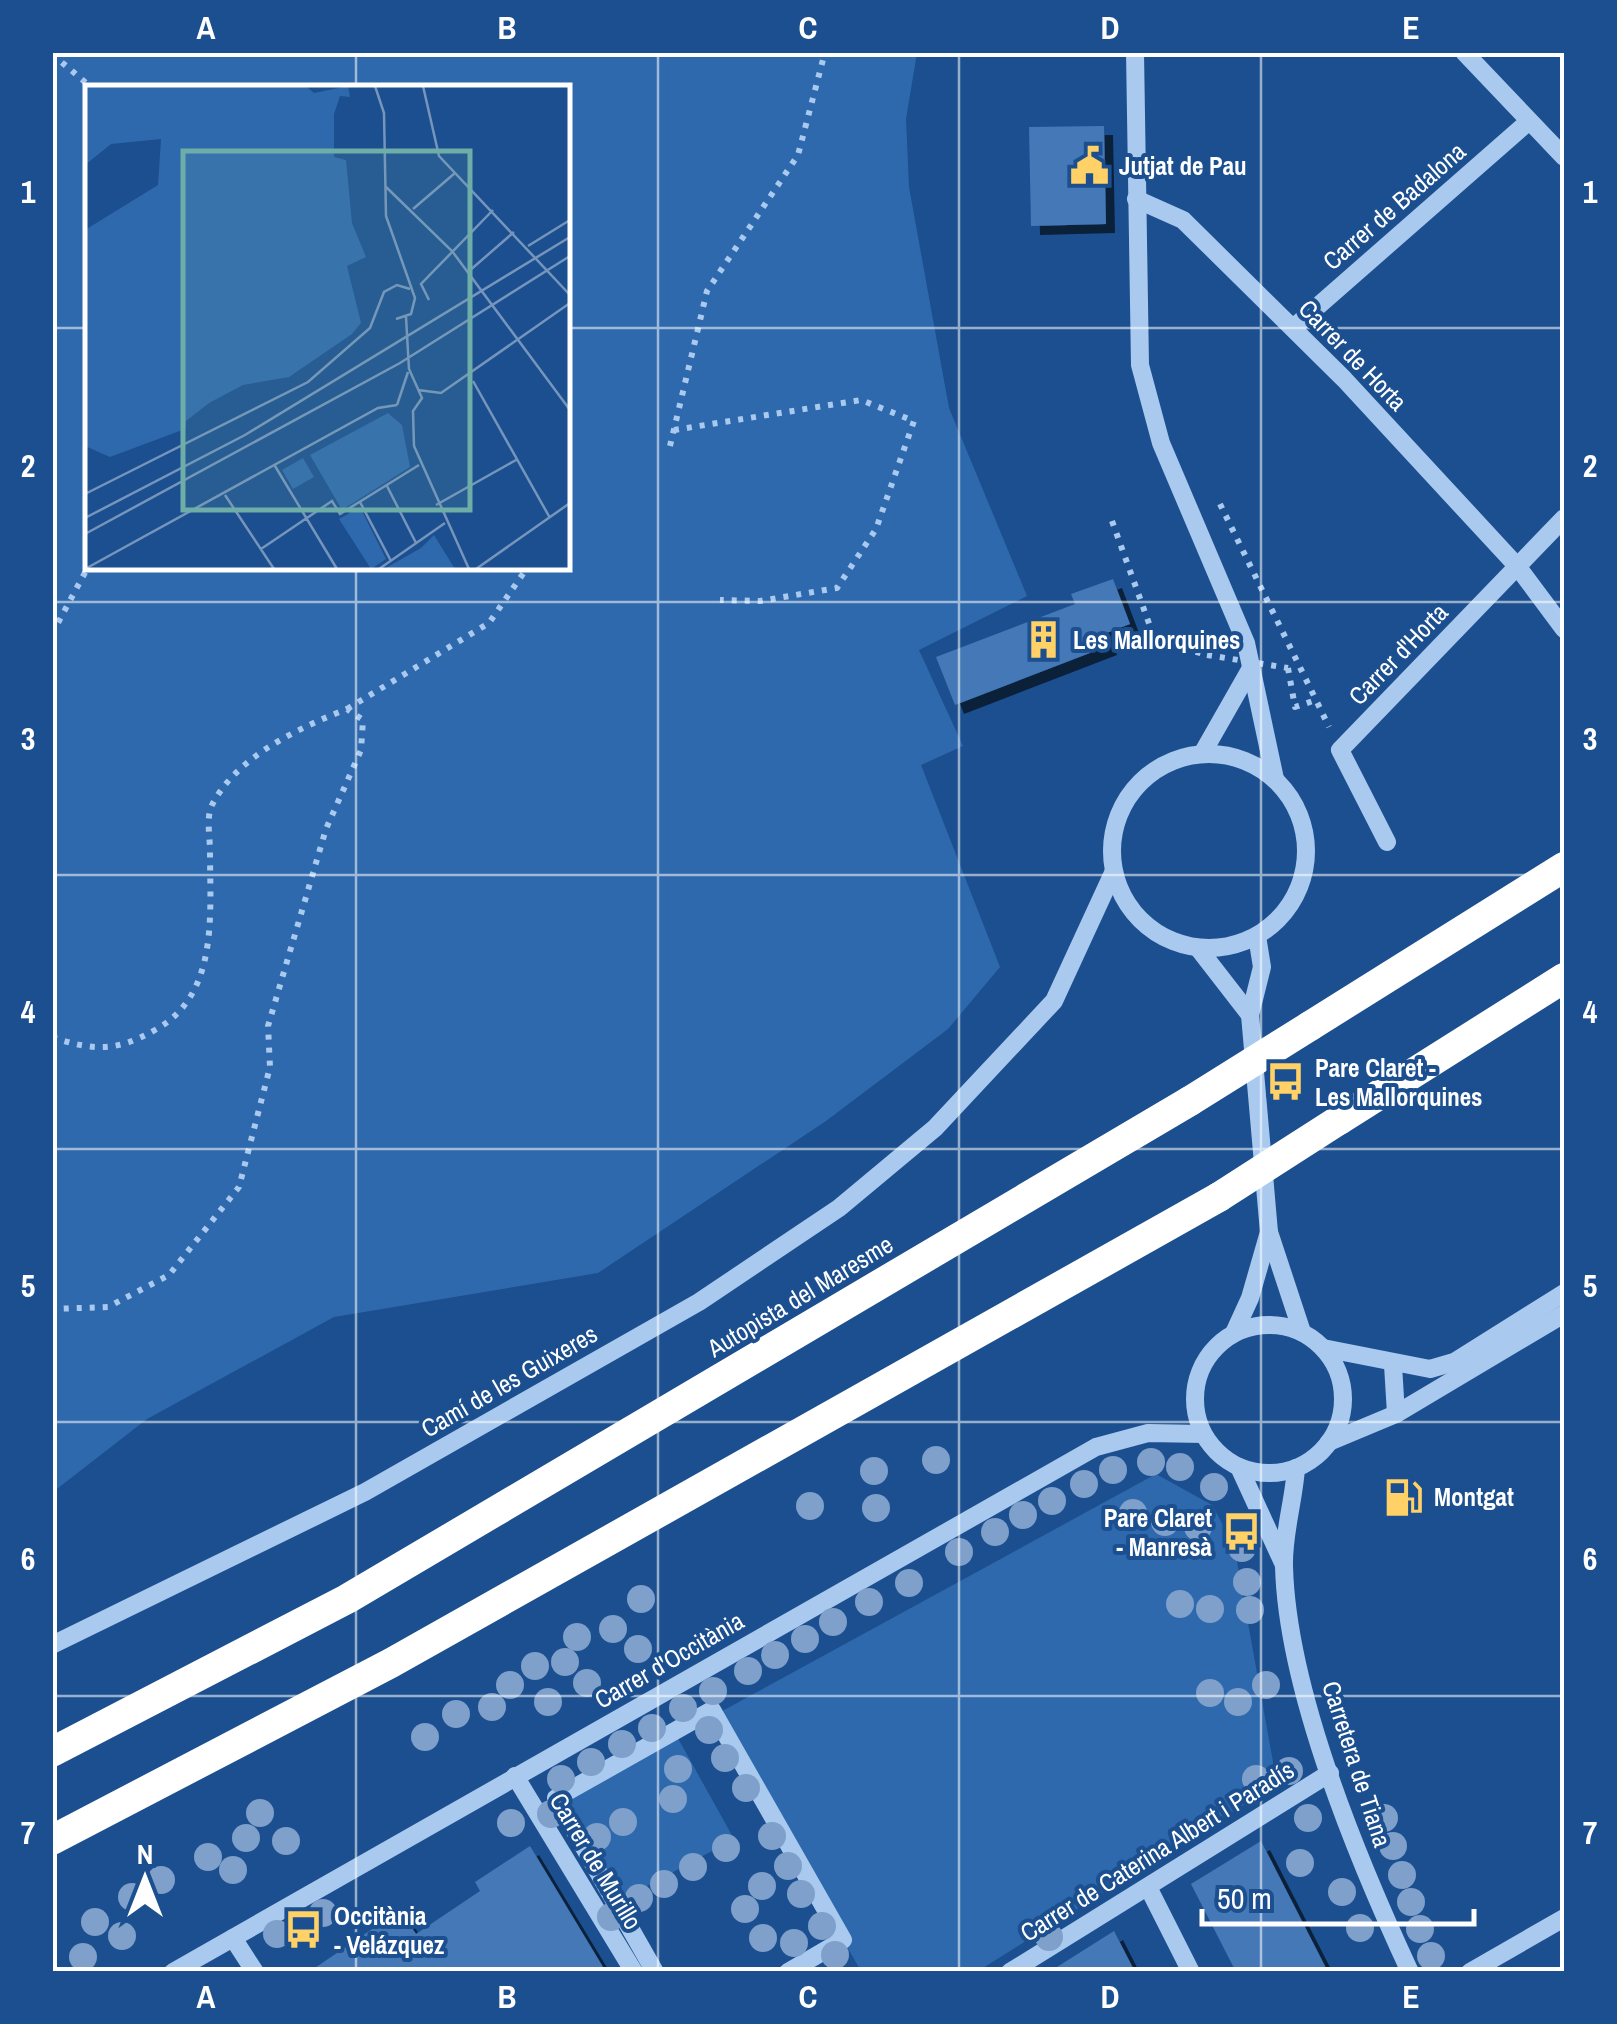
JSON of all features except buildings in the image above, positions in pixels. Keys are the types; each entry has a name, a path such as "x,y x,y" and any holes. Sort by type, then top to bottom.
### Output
{"highway":[{"name":"Autopista del Maresme","path":"52,1752 347,1599 1190,1101 1564,868"},
{"path":"52,1840 408,1654 1219,1197 1564,978"}],"street":[{"path":"1135,52 1136,305 1145,390 1161,442 1246,643 1275,779"},
{"path":"1464,52 1564,157"},
{"name":"Carrer de Badalona","path":"1293,328 1528,122"},
{"name":"Carrer de Horta","path":"1136,199 1183,220 1293,328 1517,566 1564,629"},
{"name":"Carrer d'Horta","path":"1340,750 1564,518"},
{"path":"1202,754 1251,668"},
{"path":"1340,750 1387,842"},
{"path":"1202,754 1241,759 1275,779 1294,803 1305,831 1306,862 1298,892 1281,917 1257,936 1229,947 1198,948 1160,936 1130,909 1114,872 1113,831 1130,793 1162,766 1202,754"},
{"name":"Camí de les Guixeres","path":"52,1645 364,1492 700,1302 839,1208 955,1106 1054,1001 1114,872"},
{"path":"1257,936 1262,967 1250,1015 1269,1232 1302,1332"},
{"path":"1198,948 1250,1015"},
{"path":"1234,1333 1250,1298 1269,1232"},
{"path":"1323,1348 1430,1370 1454,1362 1564,1293"},
{"path":"1238,1467 1271,1473 1296,1468 1330,1442 1396,1414 1564,1314"},
{"path":"1203,1434 1195,1412 1195,1388 1202,1366 1215,1347 1234,1333 1279,1325 1302,1332 1323,1348 1337,1369 1343,1394 1341,1419 1330,1442"},
{"path":"1392,1364 1396,1414"},
{"name":"Carrer d'Occitània","path":"173,1972 1096,1447 1148,1433 1203,1434"},
{"name":"Carretera de Tiana","path":"1203,1434 1212,1448 1238,1467 1284,1565"},
{"name":"Carretera de Tiana","path":"1296,1468 1284,1565 1299,1665 1330,1773 1377,1900 1410,1972"},
{"path":"655,1972 556,1798 712,1710 843,1940 788,1972"},
{"name":"Carrer de Caterina Albert i Paradís","path":"1010,1972 1330,1773"},
{"name":"Carrer de Murillo","path":"515,1776 634,1972"},
{"path":"1148,1887 1191,1972"},
{"path":"1470,1972 1564,1918"},
{"path":"232,1938 255,1972"}],"path":[{"path":"670,446 707,291 798,155 826,52"},
{"path":"52,54 88,85"},
{"path":"674,430 861,400 914,421 876,530 837,588 760,601 720,600"},
{"path":"1216,495 1340,750"},
{"path":"1112,521 1154,640 1288,668 1295,707 1316,700"},
{"path":"52,634 86,570"},
{"path":"52,1037 89,1050 137,1040 176,1019 196,992 208,950 210,810 228,781 302,726 347,708 489,623 526,570"},
{"path":"52,1309 108,1308 169,1275 240,1187 270,1067 268,1026 326,830 362,750 363,720 347,708"}],"shaded area":[{"path":"53,52 917,53 906,119 909,187 949,408 1027,596 919,650 963,746 921,765 1000,967 948,1029 826,1121 598,1273 334,1317 147,1419 53,1492"},
{"path":"1156,1474 1212,1505 1234,1545 1277,1784 978,1971 861,1971 713,1716"},
{"path":"675,1733 734,1839 616,1903 554,1798"}],"place":[{"name":"Jutjat de Pau","path":"1089,166"},
{"name":"Les Mallorquines","path":"1043,640"},
{"name":"Pare Claret - Les Mallorquines","path":"1285,1082"},
{"name":"Montgat","path":"1404,1497"},
{"name":"Pare Claret - Manresà","path":"1242,1532"},
{"name":"Occitània - Velázquez","path":"304,1930"}]}
